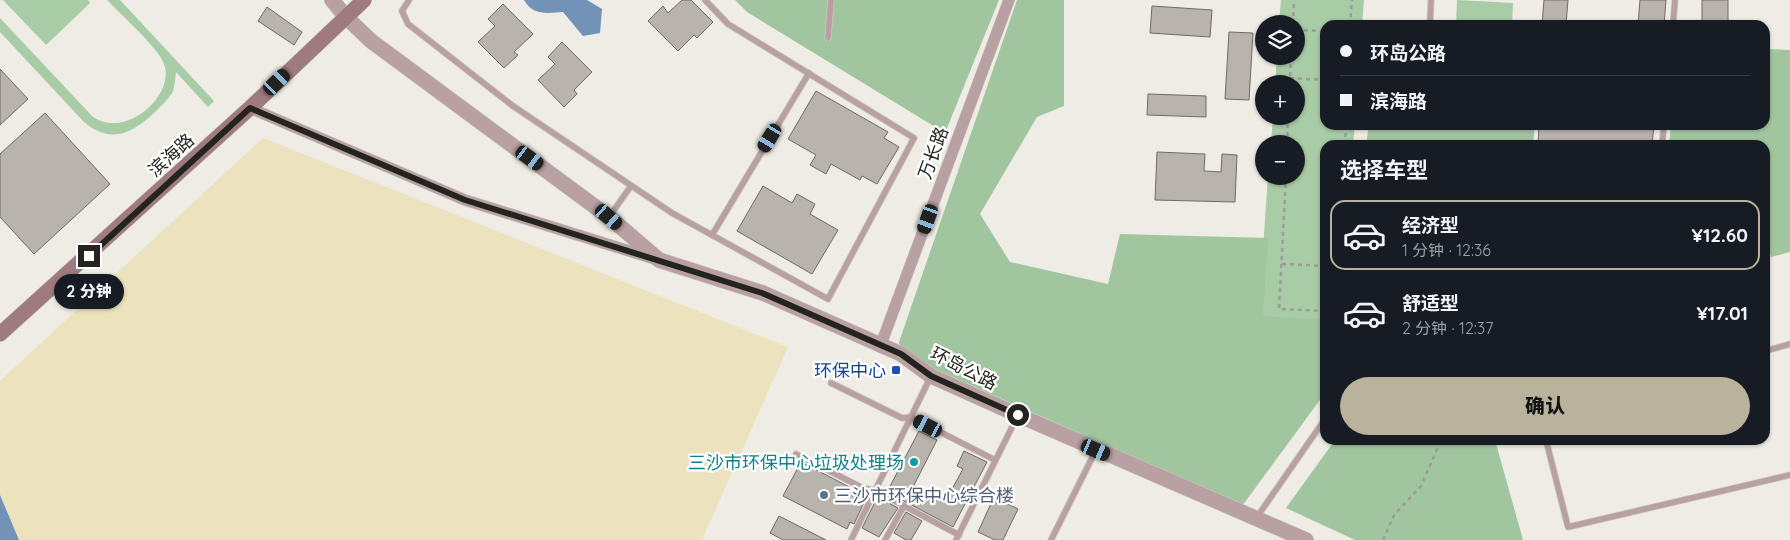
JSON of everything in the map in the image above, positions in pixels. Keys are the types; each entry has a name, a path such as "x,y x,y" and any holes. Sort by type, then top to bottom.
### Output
{"main road":[{"name":"滨海路","path":"2,327 250,108 364,0"}],"street":[{"path":"332,0 370,42 609,217 659,260"},
{"name":"万长路","path":"880,347 1009,0"},
{"path":"250,108 465,200 659,260"},
{"name":"环岛公路","path":"659,260 762,293 880,347 901,354 931,376 1096,450 1257,517 1306,540"}],"lane":[{"path":"410,0 402,11 408,24 512,106 672,213 828,299 914,138 728,24 705,0"},
{"path":"828,38 832,0"},
{"path":"1430,20 1431,0"},
{"path":"1673,20 1675,0"},
{"path":"712,235 809,73"},
{"path":"609,217 631,186"},
{"path":"1770,350 1790,344"},
{"path":"851,540 931,376"},
{"path":"832,382 902,418 911,417 995,460"},
{"path":"796,454 863,488 876,490 957,538 1018,415"},
{"path":"1257,517 1320,426"},
{"path":"1547,445 1568,527 1790,474"},
{"path":"1051,540 1096,450"},
{"path":"885,540 904,506"}],"path":[{"path":"1293,15 1294,0"},
{"path":"1350,20 1352,0"},
{"path":"1305,30 1320,31"},
{"path":"1305,79 1320,80"},
{"path":"1285,185 1279,309 1320,311"},
{"path":"1281,264 1320,266"},
{"path":"1383,540 1394,515 1421,486 1439,445"}],"green space":[{"path":"3,0 88,0 90,3 46,45"},
{"path":"107,0 120,0 214,101 208,107 176,72 173,91 147,119 138,126 121,134 103,133 84,122 0,32 0,18 92,116 105,122 119,123 132,119 145,111 155,101 162,89 166,76 164,64 155,49"},
{"path":"735,0 999,0 945,133 747,12"},
{"path":"1017,0 1064,0 1064,106 1037,117 980,214 1010,262 1108,284 1120,234 1268,238 1263,316 1320,320 1320,400 1242,506 901,354 899,342"},
{"path":"1281,0 1364,0 1362,20 1320,20 1320,130 1354,130 1354,140 1320,140 1320,343 1257,338 1267,185 1305,185 1305,135 1272,135 1272,125 1305,125 1305,75 1276,75 1276,65 1305,65 1305,15 1280,15"},
{"path":"1457,0 1513,3 1512,20 1456,20"},
{"path":"1770,49 1790,50 1790,252 1771,257 1770,253 1770,140 1670,140 1670,130 1770,130"},
{"path":"1368,130 1534,130 1534,140 1367,140"},
{"path":"1331,445 1496,445 1523,540 1355,540 1286,508"}],"sand":[{"path":"263,138 788,347 702,540 19,540 0,495 0,381"}],"water":[{"path":"524,0 587,0 602,9 600,33 583,36 563,12 546,13 536,11"},
{"path":"0,495 19,540 0,540"}],"building":[{"path":"682,0 691,0 713,22 697,38 694,35 678,51 648,21 663,6 668,13"},
{"path":"1544,0 1568,0 1566,20 1542,20"},
{"path":"1640,0 1666,0 1664,20 1638,20"},
{"path":"1702,0 1728,0 1728,20 1702,20"},
{"path":"503,4 533,34 514,52 518,55 504,68 478,42 495,26 488,19"},
{"path":"1152,6 1212,10 1210,37 1150,33"},
{"path":"267,7 302,32 294,45 258,21"},
{"path":"1229,32 1253,33 1249,100 1225,99"},
{"path":"562,42 592,72 574,90 577,94 564,107 538,80 555,64 548,57"},
{"path":"0,69 28,99 0,125"},
{"path":"816,91 888,132 884,138 899,147 877,184 862,176 860,180 831,164 826,174 810,165 816,155 788,139"},
{"path":"1148,94 1206,96 1206,117 1147,115"},
{"path":"45,113 110,184 34,254 0,217 0,154"},
{"path":"1539,130 1654,130 1652,140 1538,140"},
{"path":"1157,152 1205,154 1204,171 1221,172 1222,154 1237,155 1235,202 1155,200"},
{"path":"763,186 792,203 797,194 815,204 810,214 838,230 812,274 737,231"},
{"path":"919,431 937,440 914,485 938,497 946,500 963,469 957,466 964,451 987,462 953,527 887,492"},
{"name":"三沙市环保中心综合楼","path":"801,462 867,496 854,524 850,522 847,529 783,496"},
{"path":"994,497 1018,509 1003,540 995,540 978,532"},
{"path":"876,500 881,503 883,500 898,508 879,537 862,528"},
{"path":"906,512 922,521 911,540 906,540 894,533"},
{"path":"779,516 826,540 783,540 770,533"}],"place":[{"name":"环保中心","path":"896,370"},
{"name":"三沙市环保中心垃圾处理场","path":"914,462"},
{"name":"三沙市环保中心综合楼","path":"824,495"}],"route":[{"path":"89,256 250,108 332,145 465,200 762,293 880,347 901,354 931,376 1018,415"}]}
